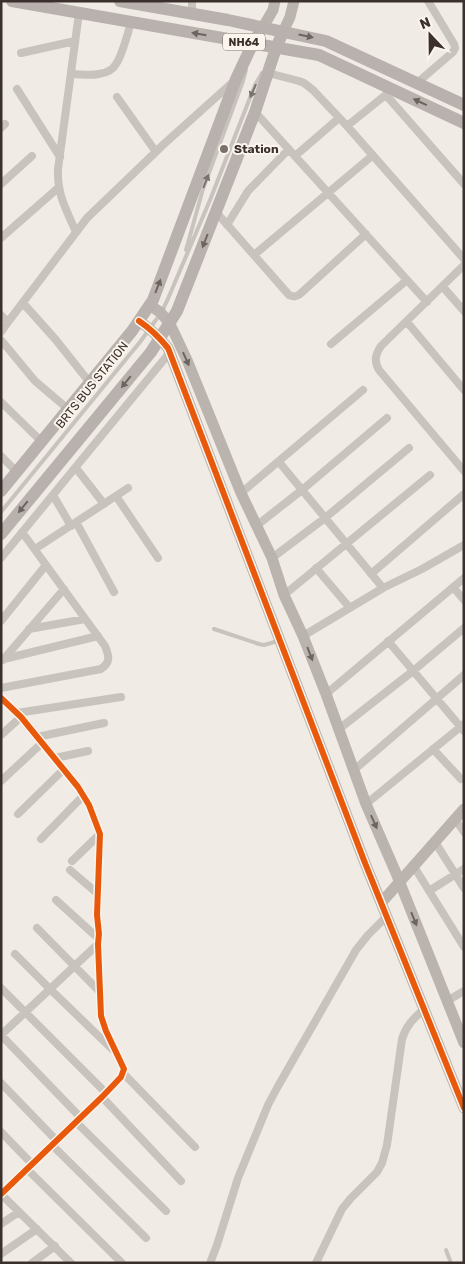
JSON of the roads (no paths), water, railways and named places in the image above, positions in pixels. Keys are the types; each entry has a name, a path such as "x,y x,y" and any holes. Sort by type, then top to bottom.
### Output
{"main road":[{"name":"NH64","path":"12,1 319,55 389,92 464,123"},
{"name":"NH64","path":"120,1 192,8 283,32 326,41 464,105"},
{"path":"1,491 150,306 236,79 253,43 263,27"},
{"path":"1,534 151,352 170,324 177,311 255,112 283,32"}],"street":[{"path":"263,27 275,1"},
{"path":"283,32 290,18 294,1"},
{"path":"417,83 453,52 455,48 428,1"},
{"path":"76,232 58,188 58,169 79,13"},
{"path":"71,74 92,75 111,69 119,58 131,22"},
{"path":"21,53 75,40"},
{"path":"268,73 304,83 313,90 464,259"},
{"path":"1,332 87,218 236,79"},
{"path":"17,89 60,157"},
{"path":"347,126 389,92 464,184"},
{"path":"117,97 156,152"},
{"path":"255,112 427,302"},
{"path":"295,156 339,118"},
{"path":"227,224 248,190 289,149"},
{"path":"1,184 32,156"},
{"path":"254,255 372,156"},
{"path":"1,238 58,188"},
{"path":"216,212 289,295 293,297 366,234"},
{"path":"464,266 381,346 375,361 376,365 464,471"},
{"path":"331,344 407,280"},
{"path":"443,287 464,311"},
{"path":"23,303 90,382"},
{"path":"150,306 161,313 170,324 187,360 241,493 272,558 284,595 326,694 366,804 386,847 464,1043"},
{"path":"1,314 8,322"},
{"path":"139,321 150,328 168,348 365,863 464,1108"},
{"path":"407,322 463,389"},
{"path":"1,340 31,378 68,409"},
{"path":"1,558 170,354 177,340"},
{"path":"241,493 363,390"},
{"path":"1,402 42,442"},
{"path":"256,526 387,418"},
{"path":"272,558 325,518 409,448"},
{"path":"1,456 17,472"},
{"path":"278,462 383,588"},
{"path":"76,468 104,504"},
{"path":"284,595 430,475"},
{"path":"35,549 128,488"},
{"path":"371,574 464,494"},
{"path":"53,495 114,592"},
{"path":"116,496 158,558"},
{"path":"1,688 100,668 106,665 108,660 108,653 98,636 22,532"},
{"path":"303,636 383,588 422,569 464,545"},
{"path":"1,621 46,565"},
{"path":"316,568 350,608"},
{"path":"326,694 464,578"},
{"path":"453,587 464,600"},
{"path":"2,660 64,589"},
{"path":"29,629 85,618"},
{"path":"339,729 464,628"},
{"path":"2,660 98,636"},
{"path":"366,804 462,727 388,642"},
{"path":"354,770 464,675"},
{"path":"1,735 19,715 121,697"},
{"path":"1,698 19,715 55,758 78,787 89,805 100,834 98,941 101,1016 122,1065 123,1073 195,1146"},
{"path":"1,781 39,740 104,723"},
{"path":"433,749 462,779"},
{"path":"55,758 88,751"},
{"path":"18,814 63,770"},
{"path":"41,839 83,796"},
{"path":"379,898 435,842 464,809"},
{"path":"455,818 464,832"},
{"path":"72,861 100,834"},
{"path":"435,842 464,888"},
{"path":"413,865 464,947"},
{"path":"429,891 464,869"},
{"path":"70,870 98,894"},
{"path":"56,900 98,941"},
{"path":"210,1263 238,1178 268,1105 356,950 386,916"},
{"path":"37,928 99,991"},
{"path":"98,941 75,966 1,1035 78,1120 166,1211"},
{"path":"15,954 117,1054"},
{"path":"1,988 104,1095 181,1181"},
{"path":"447,1001 464,991"},
{"path":"316,1263 342,1210 351,1198 377,1172 382,1163 387,1145 402,1039 412,1020 424,1010"},
{"path":"72,1263 1,1194 104,1095 123,1073"},
{"path":"1,1083 54,1143 146,1238"},
{"path":"1,1132 30,1166 122,1263"},
{"path":"1,1224 19,1212"},
{"path":"1,1254 37,1229"},
{"path":"32,1263 55,1246"}],"lane":[{"path":"183,262 203,189 243,81 253,43"},
{"path":"183,262 210,200 255,86 276,48"},
{"name":"BRTS BUS STATION","path":"1,512 140,342 161,313 183,262"},
{"path":"214,629 258,644 264,645 279,640"},
{"path":"446,1250 451,1263"}],"place":[{"name":"Station","path":"224,149"}]}
